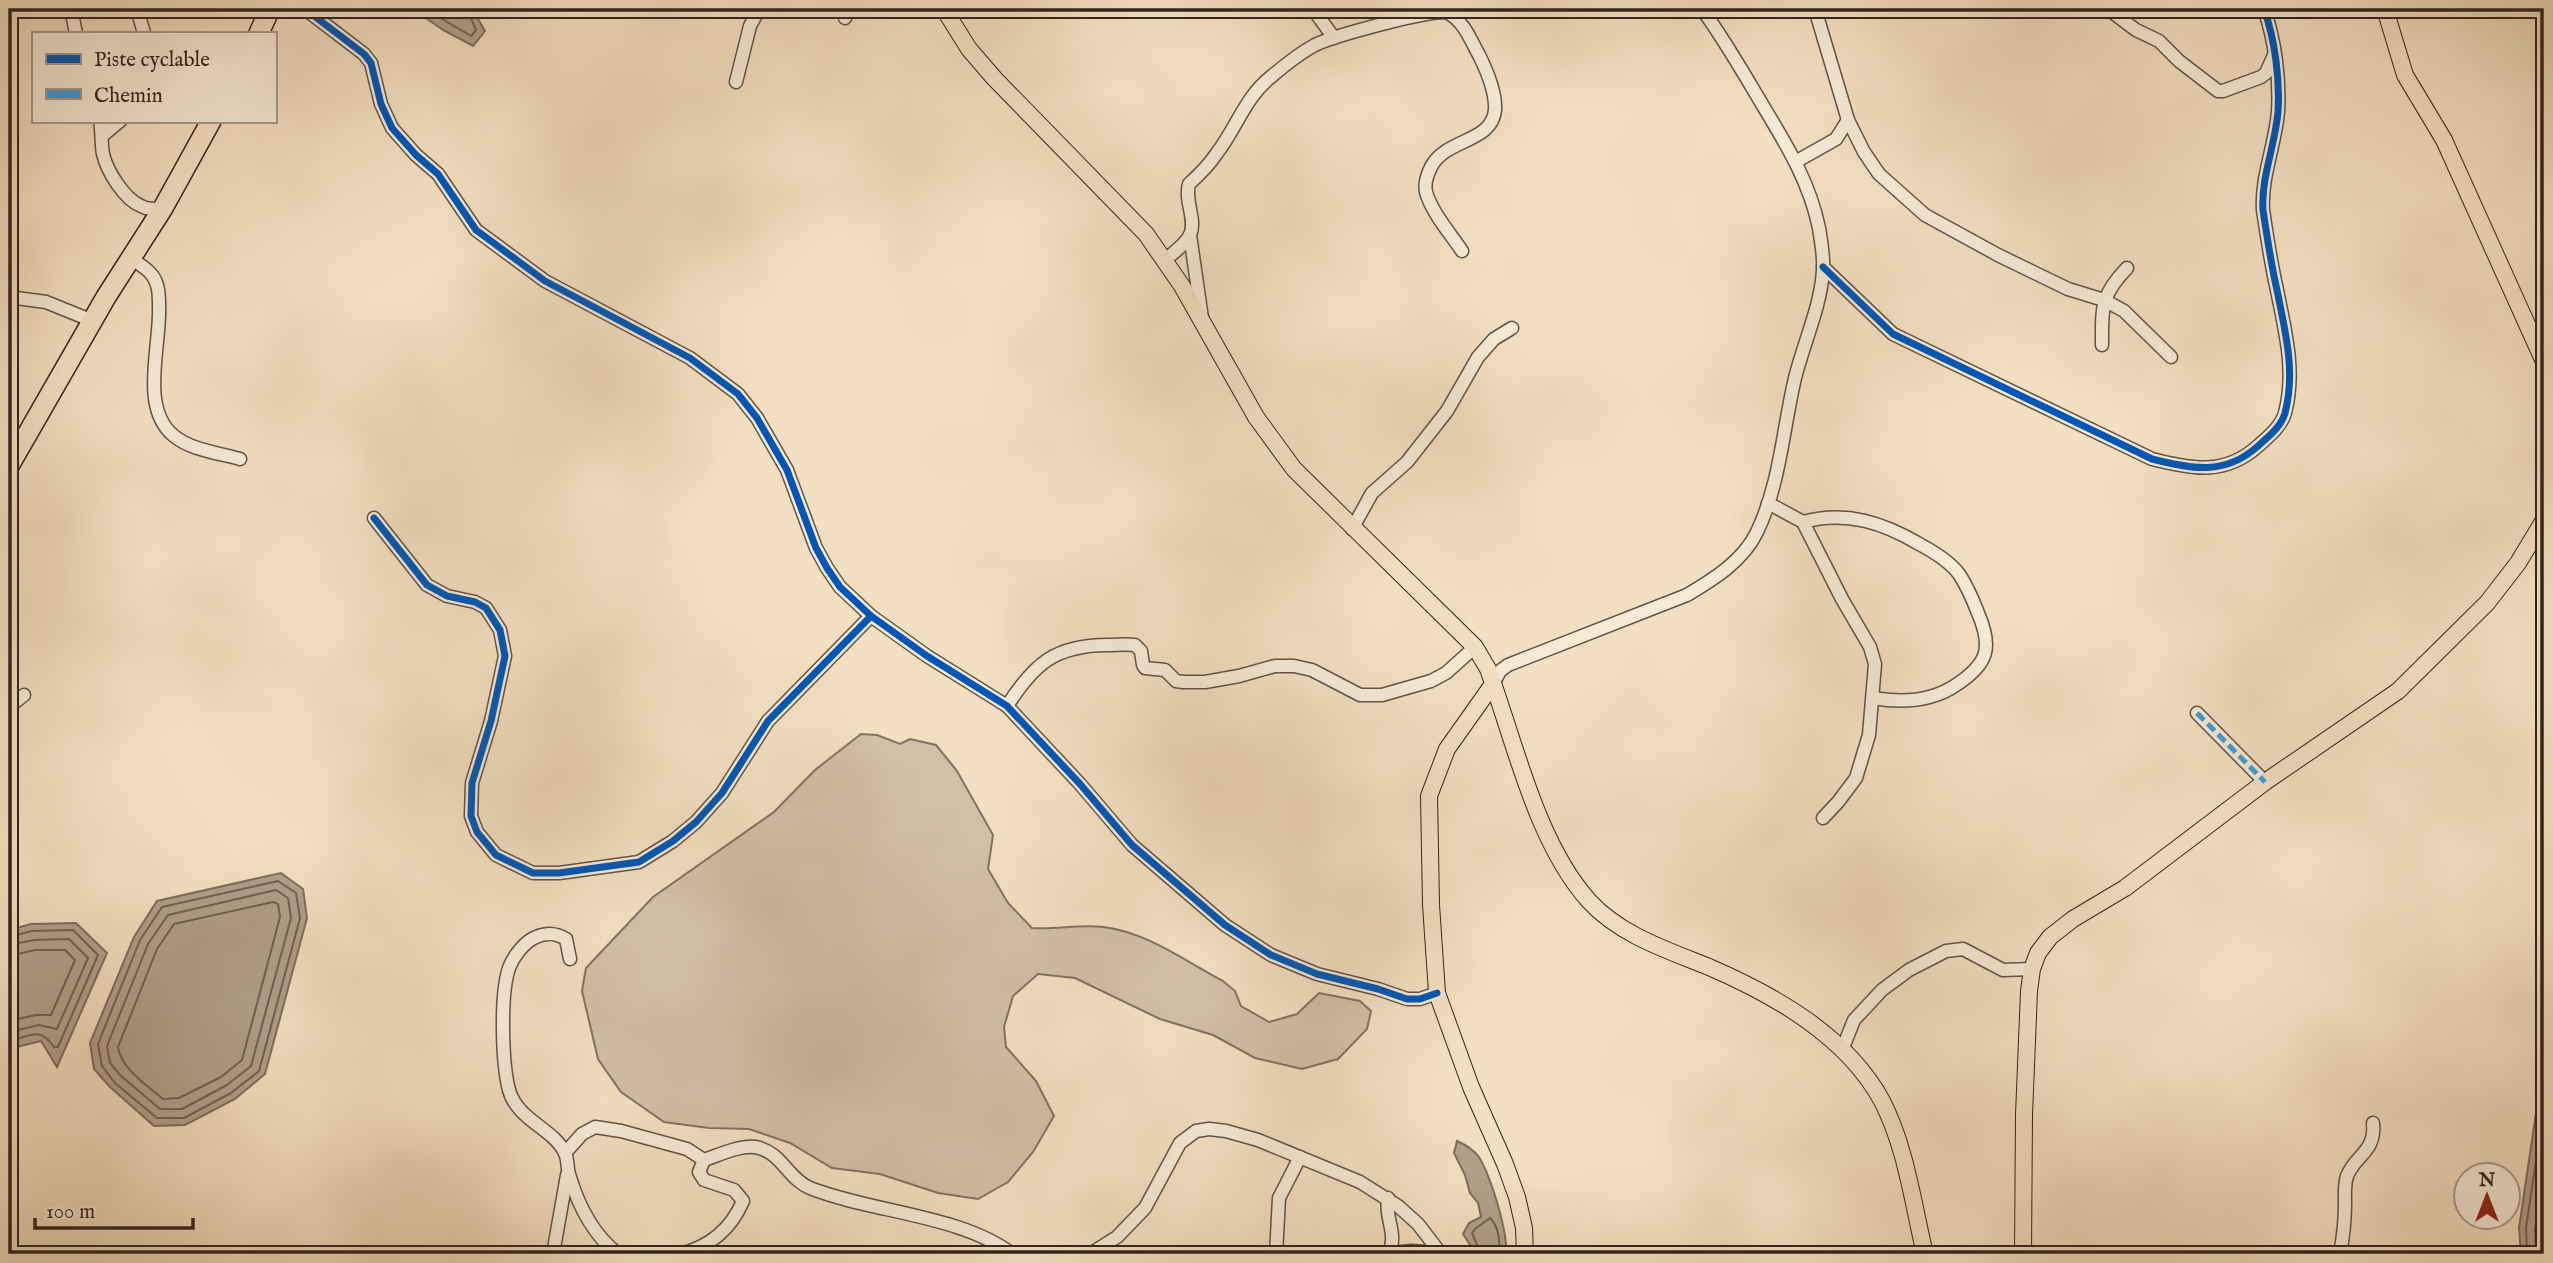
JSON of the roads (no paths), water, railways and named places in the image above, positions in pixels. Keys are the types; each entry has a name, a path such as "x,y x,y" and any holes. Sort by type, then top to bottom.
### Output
{"highway":[{"path":"258,32 270,9"},
{"path":"9,466 93,321 163,208 210,122"}],"main road":[{"path":"944,9 970,49 994,78 1146,234 1203,323 1256,417 1301,477 1475,647 1488,669 1544,828 1589,901 1607,919 1632,934 1741,981 1775,1000 1811,1024 1842,1050 1865,1075 1882,1102 1904,1166 1925,1254"},
{"path":"2385,9 2405,75 2444,140 2544,362"},
{"path":"2023,1254 2024,1115 2029,991 2038,953 2050,937 2073,919 2125,888 2265,782 2398,691 2487,603 2518,563 2544,520"},
{"path":"1493,684 1447,750 1429,796 1437,993 1471,1087 1506,1164 1524,1228 1525,1254"}],"street":[{"path":"71,9 76,32"},
{"path":"137,9 144,32"},
{"path":"305,9 364,54 371,63 381,104 392,128 416,155 438,174 476,230 545,281 690,358 738,394 757,418 787,470 816,548 840,587 871,616 927,656 1007,706 1080,784 1132,845 1225,925 1270,955 1317,974 1407,999 1420,999 1437,993"},
{"path":"736,82 750,26 759,9"},
{"path":"1313,9 1334,38"},
{"path":"1493,684 1500,671 1508,665 1687,595 1713,580 1746,550 1757,533 1768,503 1795,380 1817,301 1823,267 1818,227 1808,187 1797,160 1730,47 1702,9"},
{"path":"1815,9 1848,120 1864,152 1880,174 1924,215 2056,283 2104,300 2124,311 2171,357"},
{"path":"2108,9 2136,30 2159,41 2179,61 2218,91 2261,77 2266,73 2274,55"},
{"path":"1823,267 1893,334 2152,459 2199,469 2229,464 2248,455 2277,428 2284,414 2289,379 2289,345 2270,258 2262,193 2277,112 2274,55 2263,9"},
{"path":"1203,323 1190,235 1192,223 1187,191 1189,184 1218,153 1244,105 1270,76 1315,46 1334,38 1442,10 1464,28 1486,71 1495,108 1494,118 1478,136 1455,144 1436,158 1425,181 1429,199 1462,251"},
{"path":"1836,139 1848,120"},
{"path":"100,122 103,155 133,202 150,209 163,208"},
{"path":"102,136 119,122"},
{"path":"1797,160 1836,139 1857,136"},
{"path":"1165,260 1190,235"},
{"path":"131,258 151,273 159,294 160,326 154,390 160,422 175,437 192,446 240,459"},
{"path":"2102,345 2104,300 2109,289 2127,268"},
{"path":"9,297 46,302 93,321"},
{"path":"1352,528 1372,493 1407,462 1447,411 1478,357 1494,339 1512,328"},
{"path":"1768,503 1803,522 1870,647 1876,673 1869,735 1856,778 1823,818"},
{"path":"374,518 428,585 447,596 475,602 486,608 500,629 505,656 491,721 472,783 471,816 477,832 496,855 533,873 559,873 639,862 673,841 696,822 722,793 768,721 871,616"},
{"path":"1803,522 1827,518 1864,520 1885,525 1909,538 1958,572 1983,623 1987,651 1984,659 1965,679 1950,689 1919,700 1893,702 1873,698"},
{"path":"1007,706 1029,674 1042,662 1076,647 1135,645 1141,651 1145,668 1164,670 1176,681 1183,682 1239,676 1275,666 1304,667 1360,695 1371,696 1431,681 1446,673 1475,647"},
{"path":"9,707 24,695"},
{"path":"2197,713 2265,782"},
{"path":"570,960 566,939 549,933 529,940 509,967 504,1006 506,1073 514,1102 565,1153 568,1171 582,1212 598,1236 618,1254"},
{"path":"1842,1050 1854,1020 1882,990 1909,971 1946,951 1963,949 2003,970 2032,970"},
{"path":"2340,1254 2345,1185 2350,1170 2373,1139 2373,1123"},
{"path":"565,1153 582,1134 595,1127 621,1131 687,1149 704,1160 752,1147 764,1149 776,1156 807,1187 974,1233 1012,1254"},
{"path":"1090,1254 1117,1237 1139,1215 1180,1143 1196,1131 1209,1129 1258,1140 1360,1182 1388,1198 1418,1224 1440,1254"},
{"path":"1276,1254 1279,1198 1300,1157"},
{"path":"680,1254 693,1251 712,1241 733,1220 743,1201 734,1190 704,1180 699,1172 704,1160"},
{"path":"554,1254 568,1171"},
{"path":"1388,1198 1386,1211 1393,1235 1386,1254 1440,1254"}],"water":[{"path":"413,9 472,9 485,31 473,46 443,30"},
{"path":"281,873 303,889 307,918 265,1074 235,1099 185,1125 154,1126 94,1069 90,1043 134,937 157,901"},
{"path":"76,923 107,953 57,1067 41,1041 9,1049 9,930 31,924"},
{"path":"2544,1059 2544,1254 2521,1254 2519,1232 2522,1232 2522,1208"},
{"path":"1457,1141 1474,1152 1484,1166 1501,1219 1506,1254 1476,1254 1463,1234 1469,1223 1481,1217 1478,1203 1470,1193 1454,1153"}]}
